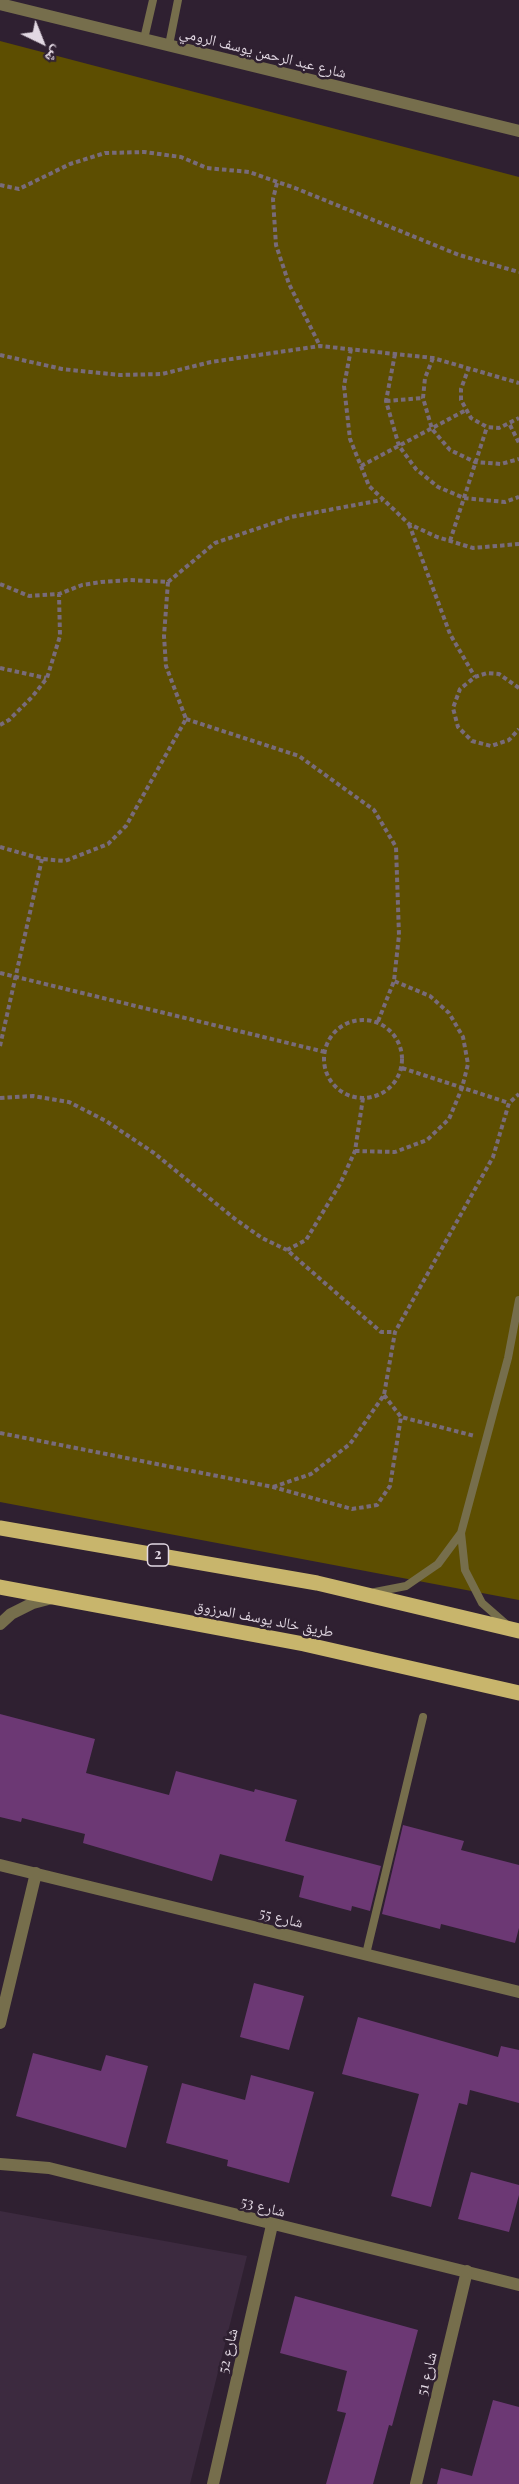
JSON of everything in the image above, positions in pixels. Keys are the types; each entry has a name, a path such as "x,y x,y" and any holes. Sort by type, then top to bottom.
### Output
{"main road":[{"name":"2","path":"0,1528 317,1582 515,1629"},
{"name":"طريق خالد يوسف المرزوق","path":"0,1587 304,1644 519,1694"}],"street":[{"name":"شارع عبد الرحمن يوسف الرومي","path":"0,4 519,131"},
{"path":"0,1624 11,1614 33,1603 56,1597"},
{"name":"شارع 55","path":"0,1864 519,1992"},
{"path":"0,2023 36,1873"},
{"name":"شارع 53","path":"0,2164 49,2168 272,2225 519,2284"},
{"name":"شارع 52","path":"213,2484 272,2225"},
{"name":"شارع 51","path":"416,2484 467,2271"}],"lane":[{"path":"144,39 153,0"},
{"path":"168,45 178,0"},
{"path":"515,1629 482,1603 465,1570 461,1533 508,1358 519,1300"},
{"path":"508,1358 519,1361"},
{"path":"368,1594 406,1586 438,1564 461,1533"},
{"path":"366,1954 423,1717"}],"path":[{"path":"0,184 19,189 70,164 105,153 144,152 181,157 207,168 249,172 459,255 519,272"},
{"path":"277,183 273,199 276,245 289,284 320,346"},
{"path":"0,355 62,369 141,375 162,374 211,362 320,346 433,358 519,383"},
{"path":"351,349 344,386 350,439 369,486 409,524 450,541 473,548 519,544"},
{"path":"395,354 386,401 399,446 416,469 431,481 464,498 505,502 519,497"},
{"path":"433,358 425,378 423,398 432,429 450,450 475,462 501,464 519,459"},
{"path":"469,368 461,389 466,410 479,424 499,428 519,418"},
{"path":"386,401 423,398"},
{"path":"361,466 466,410"},
{"path":"509,425 519,443"},
{"path":"450,541 487,427"},
{"path":"0,584 29,596 59,594 101,582 129,580 168,582 215,543 291,517 382,500"},
{"path":"409,524 450,634 475,677"},
{"path":"168,582 164,636 165,666 186,719"},
{"path":"0,725 9,720 32,697 47,678 60,636 59,594"},
{"path":"0,669 47,678"},
{"path":"519,688 499,674 487,673 475,677 460,689 453,708 458,727 472,741 491,746 509,740 519,729"},
{"path":"0,847 42,859 65,861 108,844 126,826 186,719"},
{"path":"186,719 299,756 374,810 396,847 399,935 394,981 378,1024"},
{"path":"0,1046 42,859"},
{"path":"0,973 325,1052"},
{"path":"355,1151 395,1152 427,1140 449,1119 462,1088 468,1064 464,1037 449,1013 430,996 394,981"},
{"path":"366,1019 387,1027 401,1046 402,1068 391,1088 371,1099 349,1097 331,1083 323,1062 325,1052 328,1040 344,1024 366,1019"},
{"path":"402,1068 509,1103"},
{"path":"273,1487 312,1474 350,1444 384,1395 395,1332 493,1156 509,1103 519,1094"},
{"path":"0,1098 33,1096 69,1102 106,1121 154,1153 235,1219 262,1238 287,1250 381,1332 395,1332"},
{"path":"287,1250 306,1240 340,1184 355,1151 363,1098"},
{"path":"384,1395 401,1417 485,1439"},
{"path":"0,1432 273,1487 352,1509 377,1505 390,1486 401,1417"}],"shaded area":[{"path":"0,41 519,177 519,1600 0,1502"},
{"path":"0,2211 247,2256 190,2484 0,2484"}],"building":[{"path":"0,1714 95,1739 86,1773 169,1795 176,1771 254,1792 255,1789 297,1800 285,1841 381,1866 370,1911 352,1906 351,1911 299,1897 304,1876 220,1854 212,1881 83,1843 85,1834 22,1818 21,1822 0,1817"},
{"path":"403,1825 464,1841 461,1850 519,1865 519,1928 515,1943 441,1924 440,1929 382,1914"},
{"path":"254,1983 304,1996 289,2050 240,2037"},
{"path":"358,2017 498,2057 501,2046 519,2050 519,2103 470,2090 467,2105 459,2103 431,2207 391,2196 419,2094 342,2074"},
{"path":"33,2053 101,2071 106,2055 148,2066 126,2148 16,2116"},
{"path":"251,2075 314,2092 289,2183 227,2166 228,2160 166,2143 182,2083 245,2100"},
{"path":"471,2172 519,2185 519,2195 509,2232 458,2219"},
{"path":"295,2296 418,2330 392,2426 389,2425 373,2484 326,2484 346,2413 337,2411 347,2371 280,2353"},
{"path":"493,2400 519,2407 519,2484 437,2484 441,2468 472,2476"}]}
